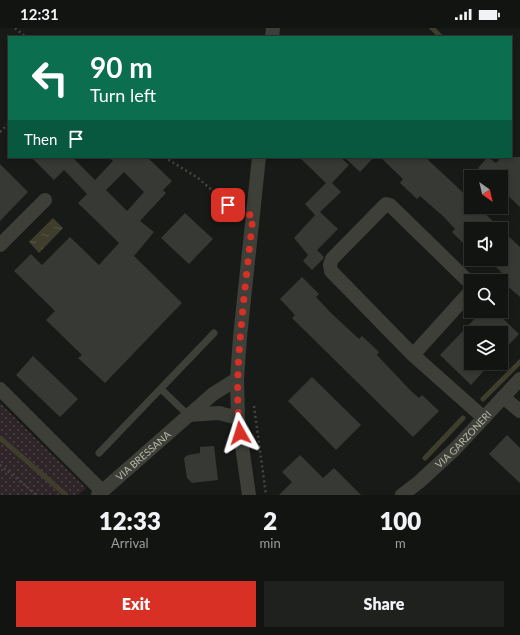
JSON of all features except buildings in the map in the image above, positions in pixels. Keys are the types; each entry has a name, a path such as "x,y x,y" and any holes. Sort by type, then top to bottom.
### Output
{"street":[{"path":"249,495 238,418 237,379 259,158"},
{"path":"0,245 45,200"},
{"path":"413,355 469,293 471,288 469,282 390,204 386,204 332,259 330,265 331,271 413,355 484,418"},
{"name":"VIA BRESSANA","path":"100,493 213,394 237,379"},
{"name":"VIA GARZONERI","path":"402,495 419,482 455,449 520,379"},
{"path":"0,390 100,493"},
{"path":"503,397 520,411"},
{"path":"188,415 219,413 238,418"}],"lane":[{"path":"99,453 214,333"},
{"path":"161,389 188,415"}],"path":[{"path":"15,28 25,36"},
{"path":"0,132 8,124"},
{"path":"166,158 198,178 238,214 253,215"},
{"path":"254,404 266,495"},
{"path":"0,465 37,495"}],"shaded area":[{"path":"0,403 86,488 78,495 0,495"}],"water":[{"path":"53,218 63,228 39,253 29,242"}],"waterway":[{"path":"432,28 440,36"},
{"path":"483,399 520,362"},
{"path":"425,458 463,418"},
{"path":"0,438 66,495"}],"route":[{"path":"228,205 238,214 253,215 237,379 240,433"}]}
